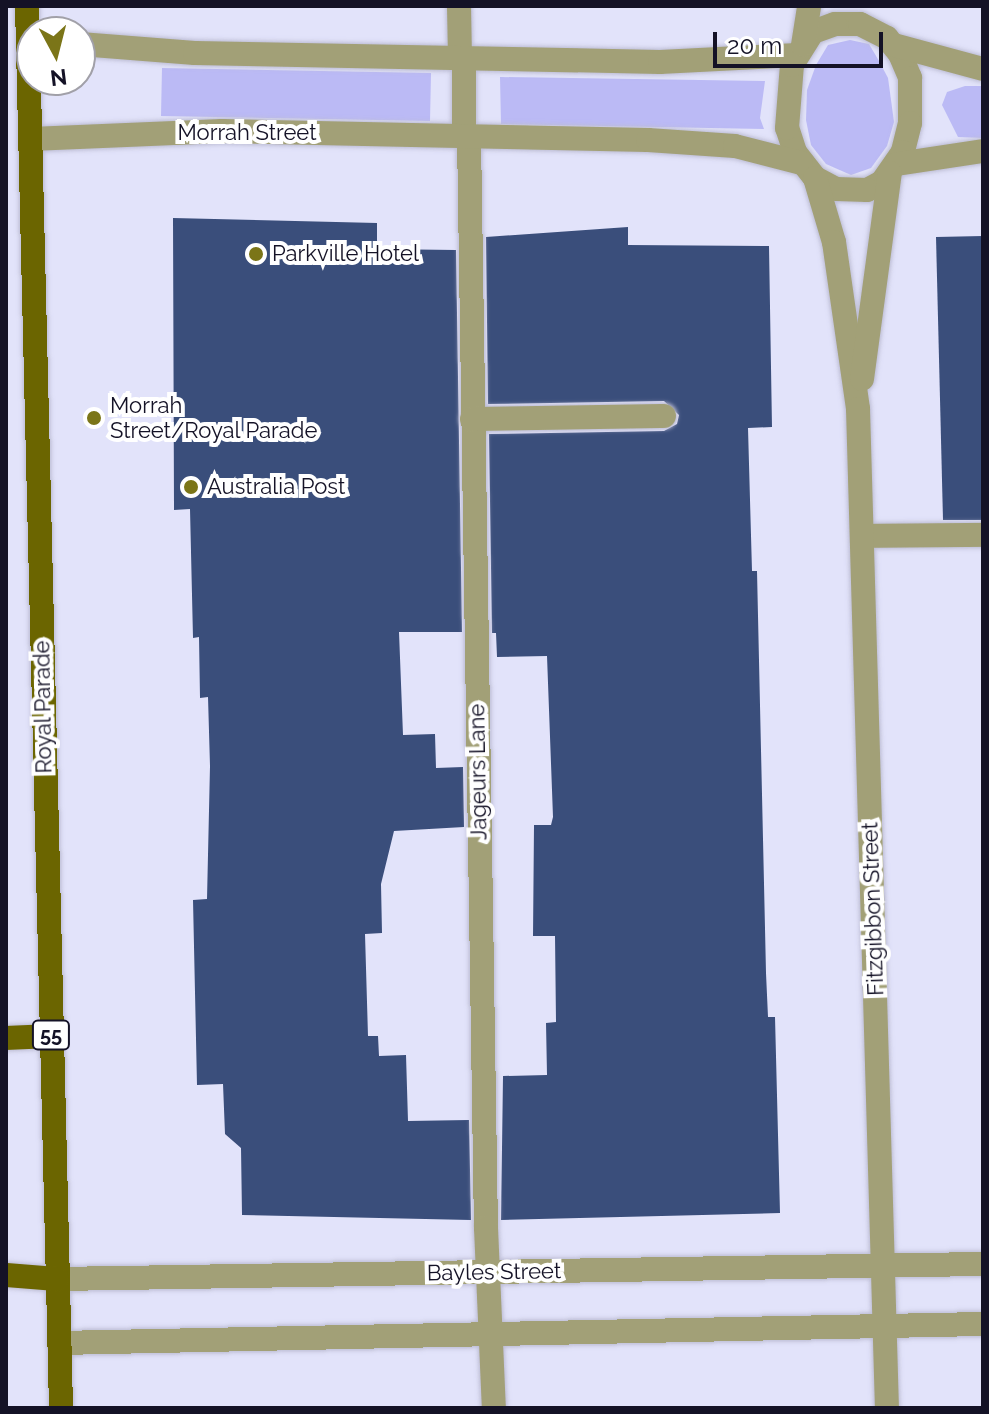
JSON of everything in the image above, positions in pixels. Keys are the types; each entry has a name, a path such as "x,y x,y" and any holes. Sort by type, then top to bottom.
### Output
{"main road":[{"name":"Royal Parade","path":"31,96 61,1408"},
{"path":"6,1038 51,1036"},
{"name":"Bayles Street","path":"6,1275 57,1279"}],"street":[{"path":"459,6 466,136"},
{"path":"809,6 800,50 789,79 786,114 808,171 854,192 874,186 894,168 983,151"},
{"path":"869,6 906,65 912,108 894,168"},
{"path":"96,45 195,53 660,62 800,50 813,32 835,24 860,24 887,39 983,69"},
{"name":"Morrah Street","path":"31,139 222,131 712,143 808,171"},
{"name":"Jageurs Lane","path":"466,136 494,1408"},
{"name":"Fitzgibbon Street","path":"858,409 894,168"},
{"name":"Fitzgibbon Street","path":"808,171 834,242 858,409 887,1408"},
{"path":"472,419 664,416"},
{"path":"862,536 983,535"},
{"name":"Bayles Street","path":"57,1279 983,1264"},
{"path":"59,1343 983,1324"}],"shaded area":[{"path":"850,40 869,44 879,61 888,78 894,122 887,146 871,168 851,175 826,164 811,145 806,120 807,90 816,65 828,45"},
{"path":"162,68 431,73 430,121 161,116"},
{"path":"500,77 765,81 760,118 764,129 501,124"},
{"path":"965,86 983,86 983,138 958,137 942,105 947,92"}],"building":[{"path":"173,218 377,223 377,249 456,250 462,632 399,632 403,735 435,734 436,768 463,767 464,827 394,831 381,884 382,933 365,934 368,1036 378,1036 379,1056 406,1055 408,1121 469,1120 471,1220 242,1215 241,1148 225,1134 223,1084 197,1085 193,900 207,899 210,766 208,697 200,698 199,637 193,638 190,509 174,510"},
{"path":"628,227 628,245 769,246 772,427 748,428 752,571 757,571 766,973 768,1017 775,1017 780,1213 501,1220 503,1076 547,1075 546,1023 556,1022 555,936 533,936 534,825 551,825 553,817 547,656 497,657 496,633 492,633 489,434 664,431 677,424 679,415 664,401 488,404 486,237"},
{"path":"983,236 983,520 943,520 936,237"}],"place":[{"name":"Parkville Hotel","path":"256,254"},
{"name":"Morrah Street/Royal Parade","path":"94,418"},
{"name":"Australia Post","path":"191,487"}]}
